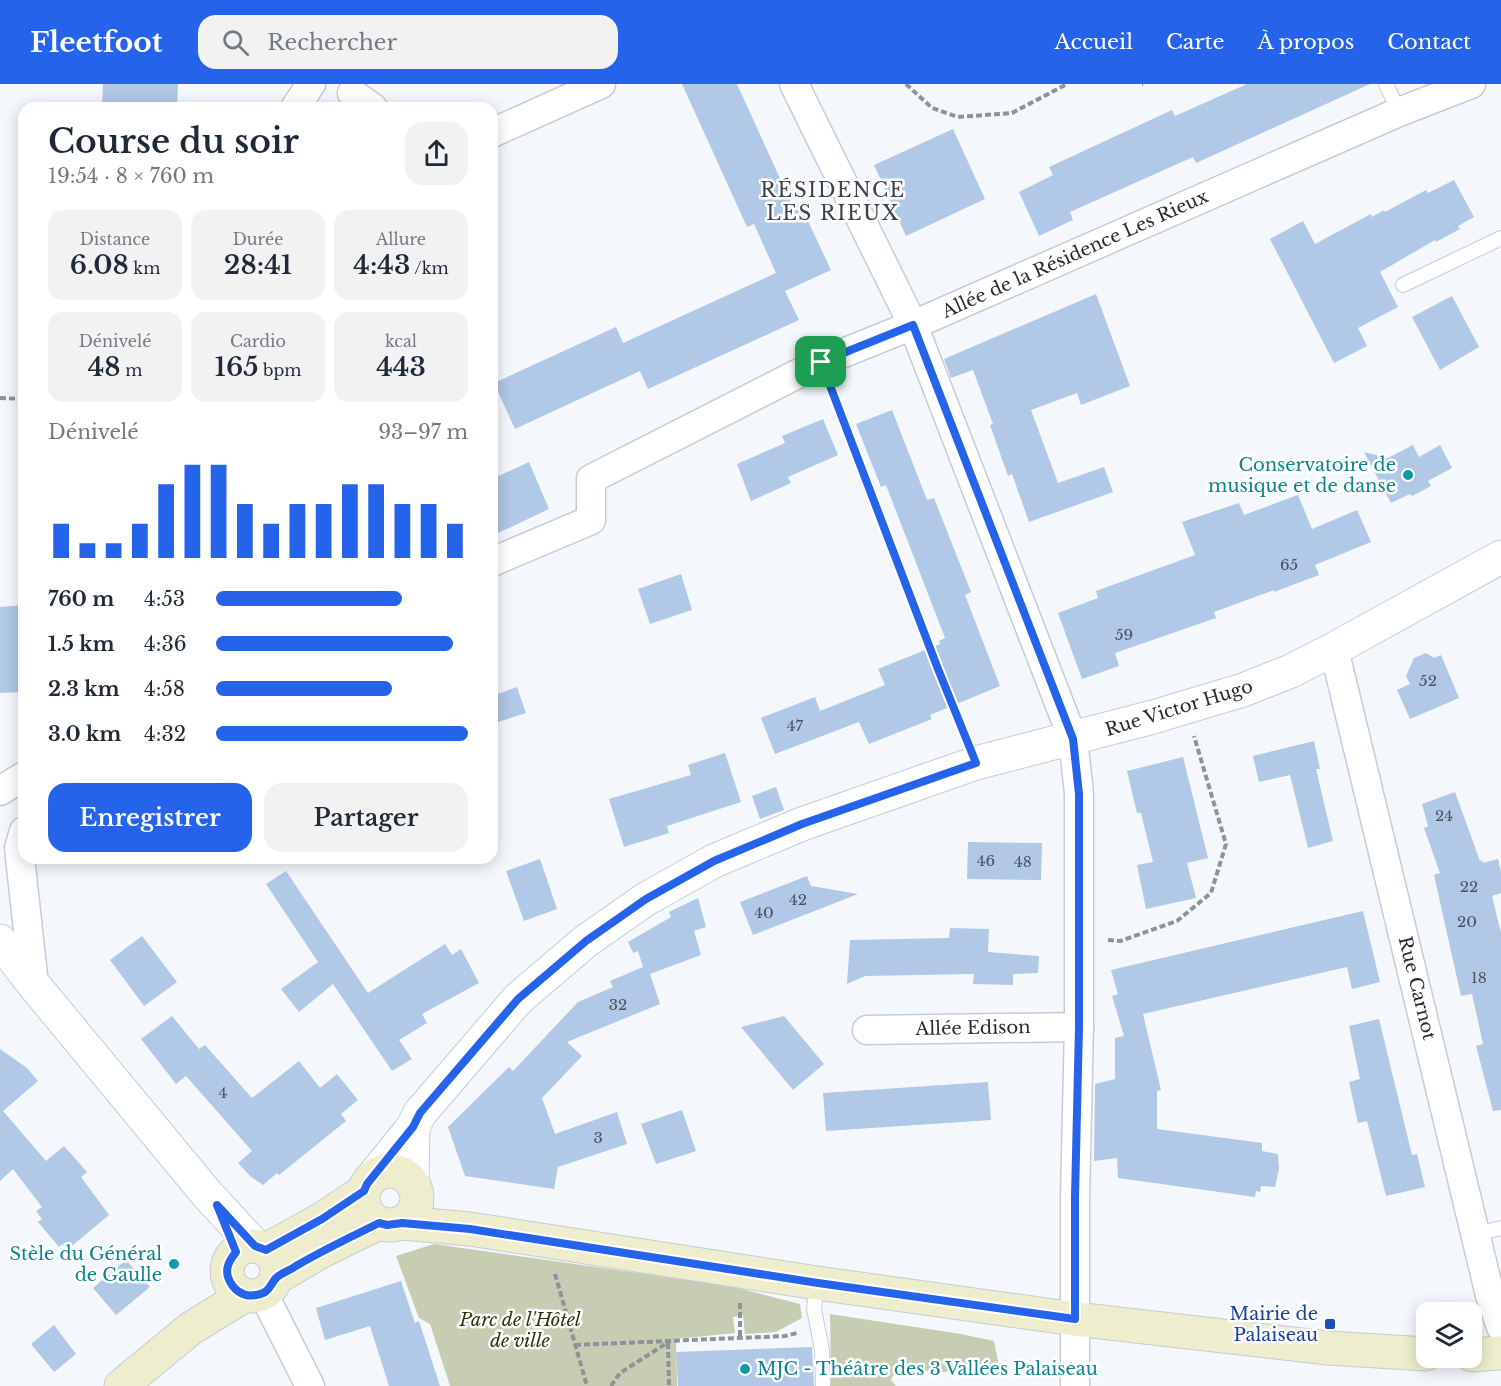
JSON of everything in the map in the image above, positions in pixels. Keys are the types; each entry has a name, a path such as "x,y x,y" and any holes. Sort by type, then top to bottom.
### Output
{"main road":[{"path":"403,1206 406,1176 388,1171 379,1173 368,1185 364,1207 373,1219 403,1206 470,1229 818,1283 1075,1319 1328,1348 1416,1353"},
{"name":"Rue Victor Hugo","path":"121,1386 190,1329 253,1269 368,1185"},
{"name":"Rue Victor Hugo","path":"253,1269 322,1251 403,1206"},
{"path":"1482,1354 1501,1353"}],"street":[{"path":"299,102 311,84"},
{"path":"498,130 601,84"},
{"path":"794,84 913,325 1073,739 1079,794 1075,1386"},
{"name":"Allée de la Résidence Les Rieux","path":"498,559 591,520 591,479 821,362 913,325 1399,112 1471,84"},
{"name":"Rue Victor Hugo","path":"368,1185 413,1127 420,1113 518,999 586,941 646,899 714,861 802,824 976,763 1073,739 1243,690 1334,649 1501,557"},
{"name":"Rue Carnot","path":"1334,649 1489,1231 1490,1295 1501,1327"},
{"path":"0,791 18,780"},
{"path":"14,847 34,985"},
{"path":"0,941 217,1205 253,1269 310,1386"},
{"path":"0,958 34,985"},
{"name":"Allée Edison","path":"867,1030 1079,1027"},
{"path":"403,1206 413,1127"}],"lane":[{"path":"1386,84 1399,112"},
{"path":"1403,285 1501,238"},
{"path":"818,1283 814,1309 822,1350 823,1386"}],"path":[{"path":"906,84 932,108 958,117 1012,113 1067,84"},
{"path":"821,362 976,763"},
{"path":"0,398 18,399"},
{"path":"1102,939 1120,941 1177,921 1211,893 1226,844 1193,735"},
{"path":"559,1287 587,1386"},
{"path":"740,1298 740,1338"},
{"path":"575,1345 785,1336 818,1325"},
{"path":"611,1386 620,1373 668,1342"},
{"path":"668,1342 669,1386"}],"green space":[{"name":"Parc de l'Hôtel de ville","path":"434,1244 730,1286 800,1304 802,1318 776,1332 745,1334 743,1315 733,1317 735,1333 676,1339 677,1386 450,1386 430,1324 419,1318 396,1256"},
{"path":"830,1314 994,1341 999,1366 943,1372 896,1368 891,1380 896,1386 831,1386"}],"building":[{"path":"103,84 178,84 177,102 102,102"},
{"path":"682,84 737,84 793,207 800,204 831,270 785,291 799,320 648,389 640,371 515,429 498,392 498,381 616,327 623,343 776,273 754,224 747,227"},
{"path":"1247,84 1370,84 1196,163 1193,157 1070,212 1073,220 1039,236 1019,192 1053,175 1049,167 1172,110 1175,116"},
{"path":"953,129 985,199 906,236 874,165"},
{"path":"1454,180 1474,217 1458,226 1460,229 1436,242 1435,240 1380,272 1398,307 1358,328 1367,346 1334,363 1270,239 1303,221 1315,244 1371,214 1372,217 1384,210 1385,212 1426,190 1428,193"},
{"path":"1096,294 1130,386 1081,405 1077,393 1031,410 1058,483 1104,467 1113,492 1029,522 1012,474 1008,476 990,425 993,424 973,370 951,378 944,359"},
{"path":"1452,296 1479,347 1440,370 1412,317"},
{"path":"892,410 927,500 934,498 971,592 965,595 1000,686 930,715 932,719 869,744 859,722 775,754 761,718 815,697 820,711 885,685 878,669 940,644 939,641 945,638 886,485 881,487 856,424"},
{"path":"823,419 838,455 788,477 791,483 751,501 737,464 785,443 782,436"},
{"name":"Conservatoire de musique et de danse","path":"1413,445 1419,457 1440,445 1452,468 1428,481 1431,486 1391,503 1364,452 1388,458"},
{"path":"529,462 549,509 498,533 498,476"},
{"path":"1298,495 1312,529 1357,510 1371,542 1315,565 1319,575 1214,612 1216,618 1115,653 1119,666 1082,679 1058,613 1098,598 1096,591 1195,555 1182,522 1239,503 1244,515"},
{"path":"681,574 692,610 650,624 638,589"},
{"path":"18,606 18,692 0,693 0,607"},
{"path":"1426,653 1434,658 1441,655 1459,698 1410,719 1397,690 1410,684 1406,676 1414,658"},
{"path":"517,687 526,713 498,722 498,694"},
{"path":"1314,741 1320,769 1316,769 1333,841 1308,848 1290,775 1259,782 1253,756"},
{"path":"725,753 741,802 667,826 669,833 624,847 609,799 691,775 688,765"},
{"path":"1183,757 1208,858 1187,863 1196,898 1146,909 1137,865 1153,862 1141,813 1137,813 1127,771"},
{"path":"776,787 784,810 760,819 752,796"},
{"path":"1455,792 1480,861 1482,860 1483,863 1498,859 1501,872 1501,893 1492,896 1501,933 1501,1110 1493,1111 1476,1046 1483,1044 1472,994 1461,996 1434,875 1440,873 1424,828 1428,826 1422,804"},
{"path":"968,842 1042,843 1041,880 967,879"},
{"path":"540,859 557,909 524,921 506,871"},
{"path":"286,871 368,993 445,944 452,955 461,949 479,983 422,1014 427,1023 399,1040 412,1059 392,1071 333,984 299,1012 281,989 318,962 266,884"},
{"path":"807,876 811,886 858,894 753,935 740,902"},
{"path":"698,898 706,927 694,931 701,955 650,974 660,1004 567,1042 582,1056 542,1098 555,1134 617,1112 627,1144 558,1167 554,1189 465,1176 448,1127 509,1067 513,1071 578,1002 613,987 610,981 643,967 638,951 633,953 628,942 671,917 669,912"},
{"path":"1363,911 1380,982 1352,989 1347,967 1143,1014 1161,1090 1157,1091 1157,1129 1262,1143 1262,1151 1278,1154 1279,1169 1275,1187 1261,1186 1260,1192 1256,1191 1255,1197 1118,1178 1117,1158 1094,1161 1095,1084 1115,1079 1115,1038 1124,1036 1112,996 1118,994 1111,970"},
{"path":"950,928 989,929 988,952 1039,956 1038,973 1013,974 1013,985 973,984 974,974 865,976 847,984 850,940 949,938"},
{"path":"142,936 177,982 144,1006 110,960"},
{"path":"172,1016 199,1049 205,1045 252,1098 299,1061 320,1088 337,1074 358,1100 341,1114 346,1121 279,1175 277,1173 263,1185 250,1176 238,1163 252,1151 186,1076 176,1084 141,1039"},
{"path":"784,1016 824,1064 793,1090 741,1027"},
{"path":"1379,1019 1412,1155 1417,1154 1425,1187 1386,1196 1367,1121 1358,1123 1349,1082 1360,1079 1349,1026"},
{"path":"0,1049 27,1068 38,1081 3,1111 46,1161 64,1146 87,1172 81,1177 109,1215 67,1250 62,1244 59,1247 38,1222 42,1219 36,1211 42,1207 13,1169 0,1181"},
{"path":"988,1082 991,1120 826,1131 823,1093"},
{"path":"682,1110 696,1151 656,1164 641,1124"},
{"path":"126,1260 150,1287 116,1315 93,1288"},
{"path":"401,1281 415,1323 419,1321 440,1386 389,1386 370,1326 325,1340 316,1308"},
{"path":"54,1325 76,1354 54,1372 31,1344"},
{"name":"MJC - Théâtre des 3 Vallées Palaiseau","path":"812,1347 814,1386 678,1386 676,1352"}],"place":[{"name":"Conservatoire de musique et de danse","path":"1408,475"},
{"name":"Stèle du Général de Gaulle","path":"174,1264"},
{"name":"Mairie de Palaiseau","path":"1330,1324"},
{"name":"MJC - Théâtre des 3 Vallées Palaiseau","path":"745,1369"}],"district":[{"name":"RÉSIDENCE LES RIEUX","path":"833,202"}],"route":[{"path":"913,325 1073,739 1079,794 1075,1319 818,1283 470,1229 402,1223 387,1225 379,1223 322,1251 276,1278 272,1287 264,1293 254,1296 245,1295 236,1290 227,1272 229,1261 236,1252 217,1205 255,1246 266,1250 322,1219 364,1191 367,1184 413,1127 420,1113 518,999 586,941 646,899 714,861 802,824 976,763 821,362 913,325"}]}
